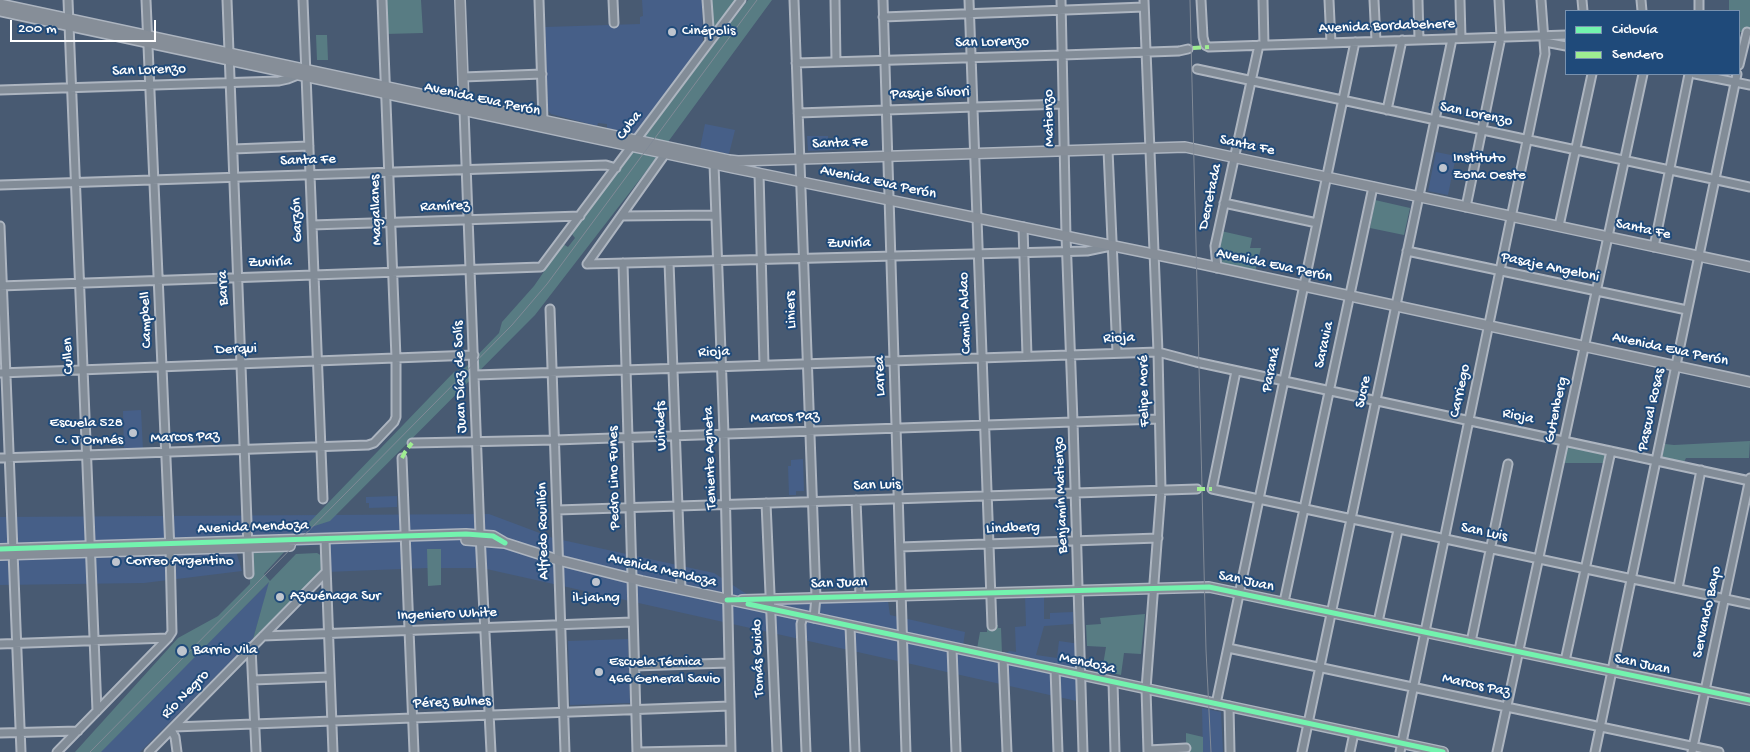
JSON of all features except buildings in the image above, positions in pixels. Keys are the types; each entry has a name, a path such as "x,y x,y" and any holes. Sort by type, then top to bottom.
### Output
{"main road":[{"name":"Juan Díaz de Solís","path":"460,0 464,106"},
{"name":"Avenida Eva Perón","path":"0,4 69,22 634,144 729,160"},
{"name":"Avenida Eva Perón","path":"0,11 69,22"},
{"name":"Avenida Eva Perón","path":"464,106 543,120 665,154 1153,254 1750,382"},
{"name":"Santa Fe","path":"729,160 1185,148 1750,267"},
{"name":"Avenida Mendoza","path":"0,555 13,552 90,549 480,538 493,536 505,543 558,560 727,600"},
{"name":"Avenida Mendoza","path":"0,549 13,552"},
{"name":"San Juan","path":"727,600 1210,587 1750,700"},
{"name":"Mendoza","path":"727,600 1354,733 1401,748 1443,752"}],"street":[{"name":"Cullen","path":"68,0 97,711"},
{"name":"Campbell","path":"146,0 170,547 172,632 168,638"},
{"name":"Barra","path":"227,0 249,574"},
{"name":"Garzón","path":"303,0 303,73 309,146 323,499"},
{"name":"Magallanes","path":"371,444 396,419 396,358 382,0"},
{"path":"539,0 543,120"},
{"path":"613,0 614,24"},
{"path":"707,0 710,41"},
{"name":"Cuba","path":"541,267 741,0"},
{"name":"Liniers","path":"794,0 816,597 814,618"},
{"path":"834,0 836,62"},
{"name":"Larrea","path":"883,0 906,752"},
{"name":"Camilo Aldao","path":"969,0 992,626"},
{"name":"Matienzo","path":"1061,0 1066,236"},
{"name":"Avenida Bordabehere","path":"1202,0 1203,38 1205,46 1209,47 1501,37 1545,39 1565,35"},
{"name":"Decretada","path":"1217,268 1215,246 1251,81 1261,45 1263,0"},
{"path":"1329,0 1331,43"},
{"path":"1374,0 1376,41"},
{"path":"1418,0 1419,40"},
{"path":"1460,0 1461,38"},
{"path":"1466,207 1501,37 1499,0"},
{"name":"Carriego","path":"1401,748 1545,54 1541,0"},
{"path":"883,17 1062,10 1144,4"},
{"name":"Felipe Moré","path":"1144,4 1158,352 1161,490 1146,689 1148,751"},
{"path":"1740,61 1747,32"},
{"name":"Sucre","path":"1302,752 1452,39"},
{"path":"1545,39 1565,46"},
{"path":"1388,110 1402,40"},
{"name":"Paraná","path":"1216,704 1355,42"},
{"name":"San Lorenzo","path":"796,63 1188,49"},
{"name":"San Lorenzo","path":"1197,70 1750,187"},
{"name":"San Lorenzo","path":"0,90 279,81 303,73"},
{"path":"463,77 542,74"},
{"path":"1559,226 1592,75"},
{"name":"Gutenberg","path":"1497,752 1643,75"},
{"path":"1654,247 1689,75"},
{"path":"1700,75 1750,86"},
{"name":"Pascual Rosas","path":"1595,752 1737,75"},
{"name":"Pasaje Sívori","path":"798,113 1064,104"},
{"name":"Juan Díaz de Solís","path":"464,106 480,538 491,752"},
{"path":"233,149 309,146"},
{"path":"1108,150 1117,353"},
{"path":"622,216 665,154"},
{"name":"Teniente Agneta","path":"714,164 724,434 731,751"},
{"name":"Santa Fe","path":"0,185 606,165 616,168"},
{"path":"759,173 764,365"},
{"name":"Saravia","path":"1284,602 1373,187"},
{"path":"1224,203 1317,222"},
{"path":"622,216 715,214"},
{"name":"Ramírez","path":"312,225 580,216"},
{"name":"Zuviría","path":"622,216 586,264 1067,252 1087,251 1112,246"},
{"path":"0,226 3,373 9,457 21,752"},
{"path":"1023,227 1027,356"},
{"name":"Benjamín Matienzo","path":"1066,236 1074,422 1083,752"},
{"name":"Pasaje Angeloni","path":"1407,251 1687,310"},
{"name":"Windefs","path":"669,262 681,589"},
{"name":"Pedro Lino Funes","path":"623,263 637,752"},
{"name":"Zuviría","path":"1,286 541,267"},
{"name":"Alfredo Rouillón","path":"550,309 565,752"},
{"name":"Rioja","path":"475,375 1158,352 1236,371 1750,480"},
{"name":"Derqui","path":"3,373 474,355"},
{"name":"San Luis","path":"1236,371 1212,490 1750,604"},
{"name":"Marcos Paz","path":"412,443 627,438 1159,419"},
{"name":"Marcos Paz","path":"0,458 371,444"},
{"path":"1565,661 1611,451"},
{"path":"402,458 414,752"},
{"path":"1471,642 1508,464"},
{"path":"1678,588 1701,470"},
{"name":"Servando Bayo","path":"1693,749 1750,480"},
{"name":"San Luis","path":"557,510 1197,489"},
{"path":"856,500 860,596"},
{"name":"Tomás Guido","path":"766,503 777,752"},
{"path":"1378,622 1398,530"},
{"name":"Lindberg","path":"900,547 1158,538"},
{"path":"325,542 333,752"},
{"name":"Río Negro","path":"149,752 326,572"},
{"path":"803,616 801,624 806,752"},
{"name":"Ingeniero White","path":"263,636 632,622"},
{"path":"850,626 855,752"},
{"path":"0,644 168,638"},
{"path":"57,752 168,638"},
{"path":"251,647 256,752"},
{"path":"952,648 956,752"},
{"name":"Marcos Paz","path":"1228,648 1600,727 1693,749 1719,752"},
{"path":"1003,658 1007,752"},
{"path":"634,666 729,662"},
{"path":"1055,670 1058,752"},
{"path":"253,680 330,677"},
{"path":"1113,682 1115,752"},
{"name":"Pérez Bulnes","path":"172,729 254,724 730,706"},
{"path":"1229,706 1230,752"},
{"path":"172,729 177,752"},
{"path":"0,733 78,731"},
{"path":"1350,752 1354,733"},
{"path":"1148,751 1186,748"},
{"path":"637,752 731,751"}],"shaded area":[{"path":"642,0 702,0 703,44 636,134 607,128 607,124 598,123 597,126 551,114 548,110 545,27 640,24 640,17 643,16"},
{"path":"705,124 735,130 729,154 700,148"},
{"path":"807,136 828,136 828,140 835,140 835,150 808,151"},
{"name":"Instituto Zona Oeste","path":"1436,152 1456,156 1448,195 1428,191"},
{"name":"Escuela 528 C. J Omnés","path":"141,410 143,450 124,451 123,411"},
{"path":"803,459 804,491 796,491 796,495 789,495 788,466 791,466 791,460"},
{"path":"397,496 397,507 369,508 369,503 366,503 366,497"},
{"path":"489,514 553,538 714,573 759,602 888,601 890,615 965,632 963,646 977,649 991,662 1002,654 1010,651 1016,652 1015,627 1026,626 1025,595 1044,595 1044,619 1050,619 1050,613 1073,612 1073,624 1044,626 1036,655 1057,658 1059,641 1080,644 1081,702 482,568 326,572 324,545 235,548 242,571 144,583 0,585 0,517"},
{"path":"270,581 253,639 140,752 99,752"},
{"name":"Escuela Técnica 466 General Savio","path":"628,639 630,703 570,705 568,641"},
{"path":"1202,708 1221,712 1223,752 1203,752"}],"green space":[{"path":"384,0 421,0 423,33 385,34"},
{"path":"709,0 739,0 714,33 710,33"},
{"path":"748,0 772,0 654,161 535,315 330,521 302,530 454,372 466,367 499,333 502,322 534,286 563,244 568,247 575,238 571,233"},
{"path":"1729,0 1750,0 1750,32 1740,32 1740,10 1729,10"},
{"path":"316,35 327,35 328,60 317,60"},
{"path":"1375,200 1410,208 1404,235 1370,228"},
{"path":"1221,231 1252,238 1250,248 1261,248 1255,272 1220,265 1218,250"},
{"path":"1750,441 1749,458 1686,458 1684,462 1662,457 1665,444"},
{"path":"1565,444 1609,453 1607,463 1561,463"},
{"path":"427,549 441,549 441,585 428,586"},
{"path":"285,551 264,574 270,581 296,554 317,553 322,556 321,571 253,639 269,582 101,752 75,752 178,638 218,616 250,584 251,553"},
{"path":"1145,614 1141,654 1124,653 1121,675 1102,671 1106,647 1087,646 1086,625 1101,624 1100,618"},
{"path":"998,625 998,628 1001,628 1002,654 977,649 980,632 987,632 987,626"},
{"path":"1186,733 1203,737 1203,752 1186,752"}],"railway":[{"path":"90,752 512,325 547,284 757,0"},
{"path":"1190,0 1206,650 1211,752"}],"marked path":[{"path":"1193,48 1209,47"},
{"path":"402,458 412,443"},
{"path":"1197,489 1212,489"}],"cycle path":[{"path":"0,549 466,534 493,536 505,543"},
{"path":"727,600 1209,587 1750,700"},
{"path":"748,604 1443,752"}],"place":[{"name":"Cinépolis","path":"672,32"},
{"name":"Instituto Zona Oeste","path":"1443,168"},
{"name":"Escuela 528 C. J Omnés","path":"133,433"},
{"name":"Correo Argentino","path":"116,562"},
{"name":"il-jahng","path":"596,582"},
{"name":"Azcuénaga Sur","path":"280,597"},
{"name":"Barrio Vila","path":"182,651"},
{"name":"Escuela Técnica 466 General Savio","path":"599,672"}]}
